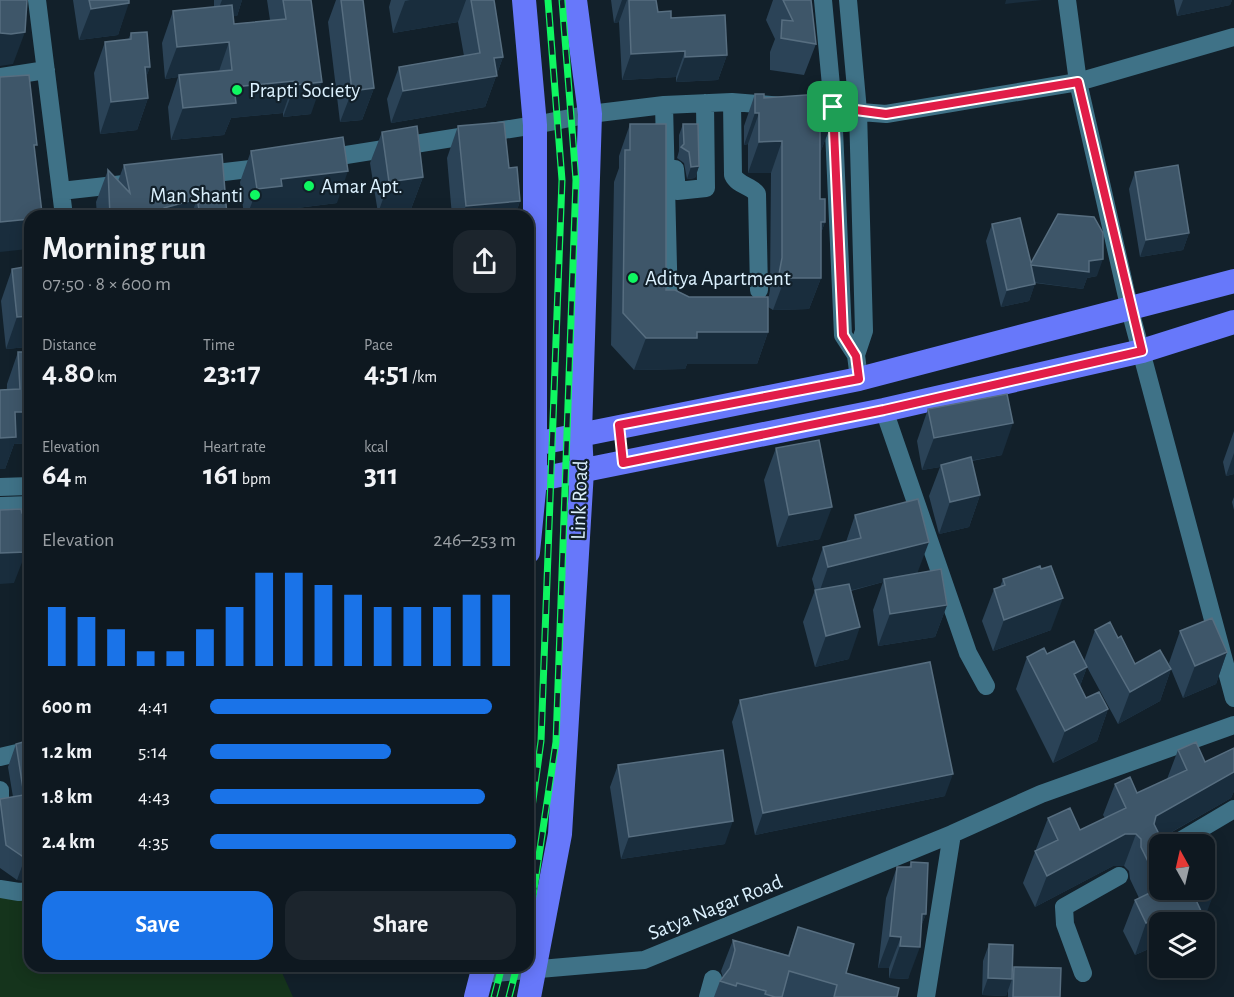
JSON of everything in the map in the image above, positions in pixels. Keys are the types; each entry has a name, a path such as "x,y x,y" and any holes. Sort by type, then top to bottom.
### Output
{"main road":[{"path":"524,0 536,125 534,285"},
{"name":"Link Road","path":"529,997 536,970 560,834 582,471 580,433 590,114 575,0"},
{"path":"534,444 858,367 1130,310 1234,281"},
{"path":"534,479 884,410 1142,351 1234,322"},
{"path":"619,425 623,463"},
{"path":"476,997 482,972"}],"street":[{"path":"37,0 63,210"},
{"path":"823,0 833,107 843,335 858,367"},
{"path":"848,0 858,111 864,331 858,367"},
{"path":"1067,0 1078,82 1130,310 1234,698"},
{"path":"187,177 296,163 536,125 590,114 669,105 732,102 833,107 886,114 1078,82 1234,37"},
{"path":"0,77 46,70"},
{"path":"732,102 733,175 735,180 755,190 757,194 759,290"},
{"path":"669,105 675,186 677,191 701,190 706,188 705,103"},
{"path":"669,105 669,307 677,317 688,317"},
{"path":"60,191 141,182"},
{"path":"884,410 968,653 986,686"},
{"path":"0,486 24,486"},
{"path":"0,506 24,505"},
{"name":"Satya Nagar Road","path":"536,970 644,960 952,834 1041,794 1234,725"},
{"path":"0,757 24,751"},
{"path":"0,790 0,803"},
{"path":"1192,834 1234,809"},
{"path":"926,997 952,834"},
{"path":"1083,973 1065,924 1064,907 1119,876"},
{"path":"0,889 24,892"},
{"path":"708,997 713,979"}],"green space":[{"path":"24,895 24,972 282,972 293,997 0,997 0,897"}],"building":[{"path":"0,0 27,0 25,32 0,33"},
{"path":"89,0 129,0 129,3 91,9"},
{"path":"283,0 311,0 322,82 295,85 294,81 234,87 236,103 183,108 179,75 232,70 229,42 177,47 173,11 232,5 234,24 286,19"},
{"path":"341,0 363,0 374,88 352,91"},
{"path":"471,0 494,0 503,57 494,58 497,76 403,91 399,67 480,53"},
{"path":"629,0 656,0 658,12 671,11 671,18 725,15 727,55 685,57 685,51 631,54"},
{"path":"783,0 811,0 816,44 781,38 782,20 793,21"},
{"path":"147,32 150,67 145,67 148,98 111,102 105,42 131,39 131,33"},
{"path":"29,75 42,210 24,210 24,220 0,222 0,77"},
{"path":"755,94 764,94 764,98 820,94 820,108 828,108 829,130 820,130 820,199 825,199 825,222 821,222 821,278 785,278 779,274 782,258 782,141 759,142 759,113 755,113"},
{"path":"504,122 509,168 517,167 520,201 466,206 458,126"},
{"path":"630,124 666,124 666,290 675,290 689,297 768,297 768,332 697,332 697,338 646,338 623,313 625,150 630,150"},
{"path":"683,124 698,124 699,166 691,167 689,152 681,147 684,144"},
{"path":"417,126 423,177 389,182 382,132"},
{"path":"343,137 348,171 281,179 282,186 257,189 251,151"},
{"path":"222,154 227,210 199,210 197,199 162,210 110,210 108,170 130,193 124,165"},
{"path":"1178,165 1189,233 1146,240 1135,172"},
{"path":"1058,214 1094,217 1103,233 1103,259 1089,261 1089,272 1031,265 1035,284 1007,290 992,224 1020,218 1031,263"},
{"path":"24,267 24,316 17,317 12,269"},
{"path":"18,352 24,352 24,412 15,412 16,437 0,438 0,390 20,389"},
{"path":"1007,394 1013,423 934,438 928,409"},
{"path":"819,440 832,507 789,515 776,448"},
{"path":"971,457 980,495 950,502 941,465"},
{"path":"918,499 929,542 828,567 823,547 861,538 855,515"},
{"path":"21,509 24,513 24,552 0,553 0,510"},
{"path":"1040,566 1041,569 1051,566 1063,598 1004,620 994,589 1005,585 1003,579"},
{"path":"941,569 947,605 890,614 884,579"},
{"path":"849,584 860,627 826,636 815,590"},
{"path":"1212,618 1227,652 1195,666 1180,631"},
{"path":"1110,622 1118,638 1121,636 1135,664 1160,650 1171,669 1130,692 1095,630"},
{"path":"1074,641 1087,667 1074,674 1086,698 1099,692 1108,709 1065,731 1027,657 1044,648 1047,654"},
{"path":"930,662 953,774 763,813 740,700"},
{"path":"24,742 24,795 16,744"},
{"path":"1196,742 1205,762 1234,748 1234,772 1156,816 1154,824 1159,834 1149,834 1149,863 1141,847 1141,839 1136,834 1125,834 1047,876 1035,851 1058,840 1048,818 1070,808 1080,830 1126,808 1115,784 1130,777 1137,793 1187,770 1178,750"},
{"path":"723,750 733,821 629,837 618,765"},
{"path":"24,795 24,857 6,845 0,799"},
{"path":"911,862 928,863 926,914 922,914 920,947 900,946 901,937 890,936 897,867 911,867"},
{"path":"1149,893 1149,900 1196,900 1202,912 1149,912 1149,922 1146,923 1135,900"},
{"path":"798,927 854,944 846,973 899,988 897,997 834,997 837,985 789,971 782,997 765,994 766,991 737,983 736,986 720,981 730,968 735,950 733,940 789,956"},
{"path":"989,944 1013,945 1012,979 988,978"},
{"path":"1014,967 1061,968 1060,997 1013,997"}],"railway":[{"path":"534,793 541,741 562,180 548,0"},
{"path":"534,889 556,742 576,180 562,0"},
{"path":"494,997 500,972"},
{"path":"509,997 515,972"}],"place":[{"name":"Prapti Society","path":"237,90"},
{"name":"Amar Apt.","path":"309,186"},
{"name":"Man Shanti","path":"255,195"},
{"name":"Aditya Apartment","path":"633,278"}],"route":[{"path":"1078,82 1130,310 1142,351 884,410 623,463 619,425 859,379 856,356 843,335 833,107 886,114 1078,82"}]}
